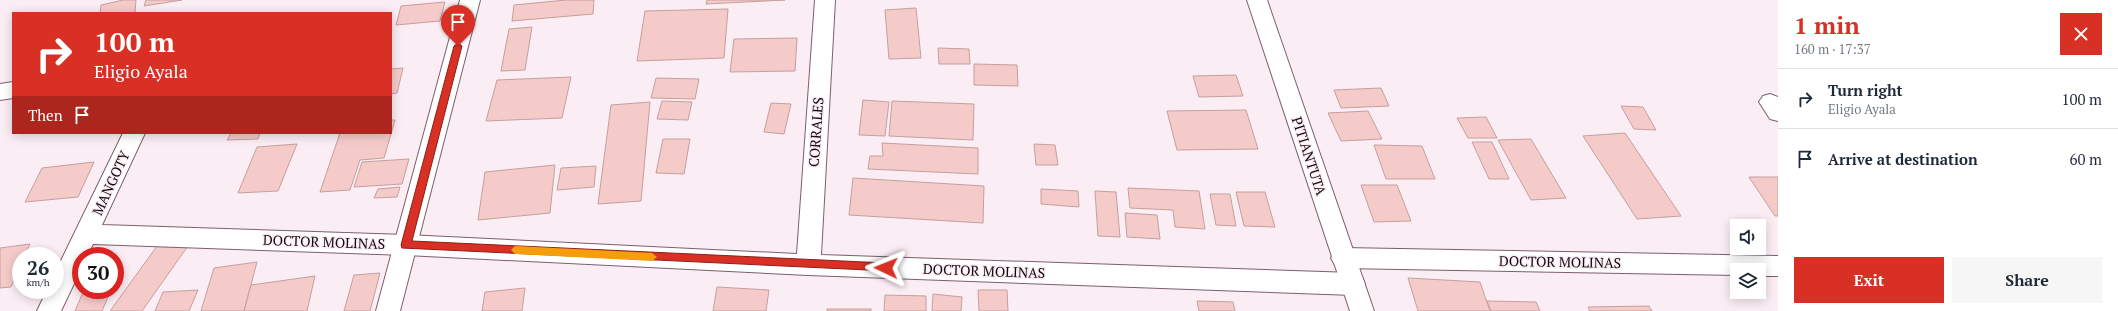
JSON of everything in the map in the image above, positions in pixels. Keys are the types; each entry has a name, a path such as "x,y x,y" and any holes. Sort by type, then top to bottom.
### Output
{"street":[{"path":"388,311 470,0"},
{"name":"CORRALES","path":"808,265 825,0"},
{"name":"PITIANTUTA","path":"1257,0 1362,311"},
{"path":"0,92 12,90"},
{"name":"MANGOTY","path":"49,311 134,134"},
{"name":"DOCTOR MOLINAS","path":"87,234 406,245 808,265 1353,284"},
{"name":"DOCTOR MOLINAS","path":"1343,258 1778,266"}],"building":[{"path":"123,0 136,0 135,12 100,12 101,5"},
{"path":"146,0 182,0 144,6"},
{"path":"566,0 594,0 593,14 512,21 514,5"},
{"path":"707,0 785,0 706,4"},
{"path":"445,2 440,21 396,25 401,6"},
{"path":"916,8 921,58 889,59 885,10"},
{"path":"728,9 724,58 637,61 645,11"},
{"path":"532,27 525,70 501,71 509,29"},
{"path":"797,38 795,71 730,72 734,39"},
{"path":"938,48 969,49 970,64 939,64"},
{"path":"974,64 1017,65 1018,86 974,85"},
{"path":"403,68 397,93 392,94 392,69"},
{"path":"1236,75 1243,96 1199,97 1193,76"},
{"path":"571,77 562,118 486,121 497,80"},
{"path":"656,78 699,79 695,99 651,98"},
{"path":"1381,88 1389,106 1341,108 1334,90"},
{"path":"863,100 889,102 885,136 859,135"},
{"path":"662,101 692,102 688,120 657,119"},
{"path":"892,101 974,104 973,140 889,136"},
{"path":"650,102 641,201 598,204 611,105"},
{"path":"771,103 791,104 784,134 764,132"},
{"path":"1621,106 1643,107 1656,130 1634,129"},
{"path":"1246,110 1258,149 1177,150 1167,111"},
{"path":"1368,111 1382,139 1341,141 1328,113"},
{"path":"1486,117 1497,138 1468,138 1457,118"},
{"path":"392,120 395,120 392,130"},
{"path":"1625,133 1681,216 1637,219 1583,136"},
{"path":"230,134 260,134 258,139 227,140"},
{"path":"340,134 391,134 384,158 360,160 350,190 320,192"},
{"path":"663,139 690,139 684,174 656,173"},
{"path":"1531,139 1566,198 1531,200 1498,140"},
{"path":"1472,142 1492,142 1509,179 1489,179"},
{"path":"882,143 978,148 978,174 868,169 870,156 883,156"},
{"path":"297,144 278,191 238,193 257,147"},
{"path":"1034,144 1055,145 1058,165 1036,165"},
{"path":"1374,145 1422,146 1435,179 1386,179"},
{"path":"409,159 402,184 354,187 362,162"},
{"path":"94,162 78,197 25,202 42,168"},
{"path":"555,165 550,213 478,220 485,172"},
{"path":"596,166 594,187 557,190 561,168"},
{"path":"1749,177 1778,177 1778,216 1775,216"},
{"path":"853,178 984,186 983,223 849,215"},
{"path":"1361,185 1397,185 1411,221 1374,222"},
{"path":"400,187 397,197 374,198 378,189"},
{"path":"1128,188 1199,191 1205,229 1175,227 1173,210 1130,208"},
{"path":"1041,189 1078,191 1079,207 1041,204"},
{"path":"1095,191 1116,192 1120,237 1098,236"},
{"path":"1236,192 1265,192 1275,227 1244,226"},
{"path":"1210,194 1230,194 1236,226 1216,225"},
{"path":"1125,213 1157,215 1160,239 1127,237"},
{"path":"160,242 188,246 142,311 110,311 119,299 124,299 124,292"},
{"path":"30,244 28,247 12,247 11,287 0,288 0,248"},
{"path":"257,262 244,311 201,311 214,268"},
{"path":"380,273 370,311 344,311 354,275"},
{"path":"315,276 307,311 244,311 251,285"},
{"path":"1408,278 1480,282 1490,311 1418,311"},
{"path":"717,287 769,290 766,311 713,311"},
{"path":"525,288 522,311 482,311 485,292"},
{"path":"198,290 189,311 155,311 163,292"},
{"path":"978,290 1007,290 1008,311 979,311"},
{"path":"933,294 962,297 961,311 932,311"},
{"path":"885,295 926,296 926,311 884,311"},
{"path":"80,299 107,299 102,311 75,311"},
{"path":"1197,301 1233,302 1235,311 1199,311"},
{"path":"1487,301 1536,302 1540,311 1491,311"},
{"path":"1649,306 1652,311 1590,311 1588,307"},
{"path":"827,309 871,309 871,311 827,311"}],"slow traffic":[{"path":"515,250 652,257"}],"route":[{"path":"458,46 406,245 886,268"}]}
